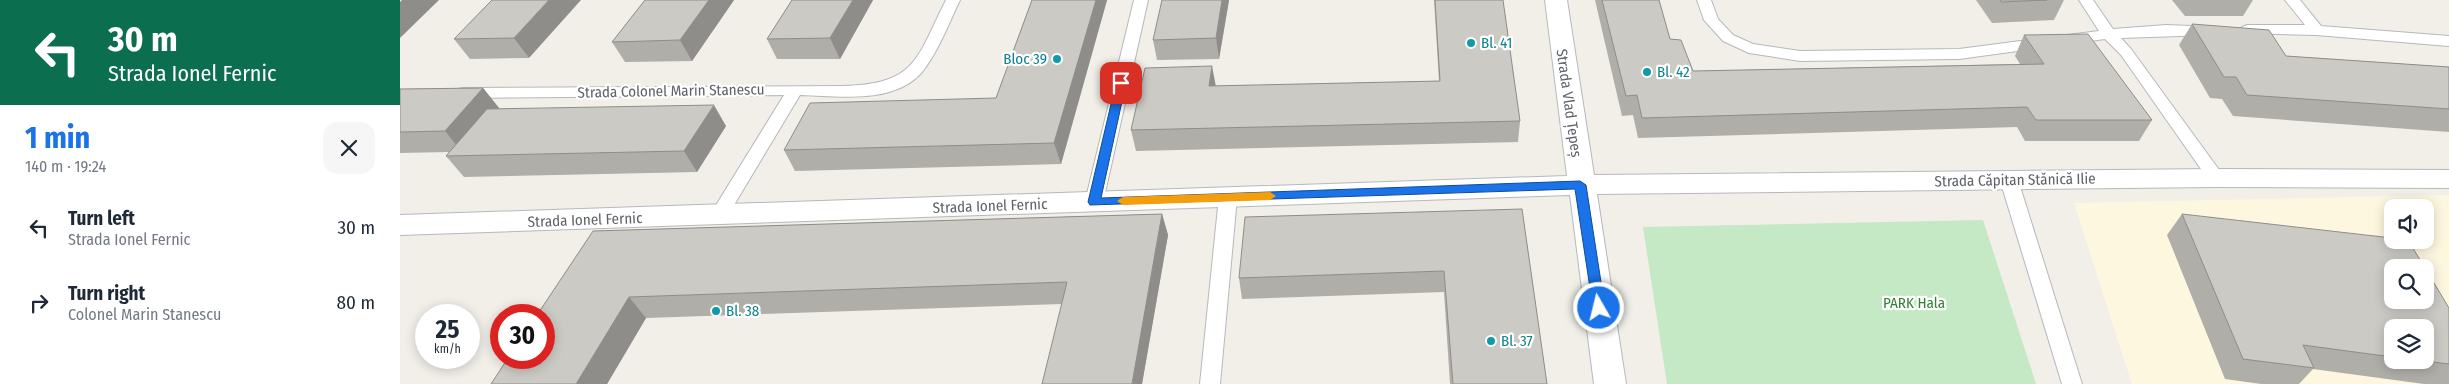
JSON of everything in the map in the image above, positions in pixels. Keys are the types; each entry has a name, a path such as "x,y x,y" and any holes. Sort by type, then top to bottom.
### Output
{"street":[{"name":"Strada Vlad Țepeș","path":"1556,0 1580,185 1610,384"},
{"name":"Strada Căpitan Stănică Ilie","path":"1580,185 2216,178 2449,179"},
{"name":"Strada Ionel Fernic","path":"400,225 1580,185"}],"lane":[{"path":"795,90 874,90 897,84 916,69 953,0"},
{"path":"1094,202 1141,0"},
{"path":"1704,0 1711,20 1728,38 1749,48 1800,56 1959,54 2108,34 2166,30 2316,30 2449,41"},
{"path":"2086,0 2108,34 2126,52 2216,178"},
{"path":"2292,0 2316,30"},
{"name":"Strada Colonel Marin Stanescu","path":"448,93 795,90"},
{"name":"Strada Colonel Marin Stanescu","path":"719,215 795,90"},
{"path":"2009,180 2072,384"},
{"path":"1210,384 1228,197"}],"shaded area":[{"path":"2449,195 2449,384 2132,384 2074,203"}],"green space":[{"name":"PARK Hala","path":"1983,220 2036,384 1667,384 1643,227"}],"building":[{"path":"492,0 549,0 514,38 454,39"},
{"path":"645,0 709,0 680,40 612,42"},
{"path":"792,0 853,0 830,38 767,39"},
{"name":"Bloc 39","path":"1032,0 1096,0 1054,143 784,150 810,103 996,98"},
{"path":"1162,0 1222,0 1216,38 1153,40"},
{"name":"Bl. 41","path":"1435,0 1503,0 1520,121 1131,130 1145,68 1212,66 1209,86 1440,81"},
{"name":"Bl. 42","path":"1602,0 1659,0 1670,39 1681,40 1693,71 2044,64 2024,35 2088,34 2152,120 2036,120 2027,107 1642,118 1637,95 1626,96"},
{"path":"2000,0 2047,0 2001,2"},
{"path":"2192,24 2269,30 2286,56 2449,67 2449,109 2247,95 2236,77 2224,77"},
{"path":"483,88 445,131 400,132 400,89"},
{"path":"714,105 684,151 446,156 487,109"},
{"name":"Bl. 37","path":"1522,209 1547,384 1453,384 1444,271 1239,278 1245,217"},
{"name":"Bl. 38","path":"1162,214 1132,384 1042,384 1067,282 629,297 576,384 491,384 501,369 555,369 555,304 544,304 593,231"},
{"path":"2182,214 2384,237 2384,249 2413,249 2420,259 2384,259 2384,309 2434,309 2434,283 2449,308 2449,364 2434,362 2434,319 2384,319 2384,356 2303,345 2314,368 2243,359"}],"slow traffic":[{"path":"1123,201 1270,196"}],"place":[{"name":"Bl. 41","path":"1471,43"},
{"name":"Bloc 39","path":"1057,59"},
{"name":"Bl. 42","path":"1647,72"},
{"name":"Bl. 38","path":"716,311"},
{"name":"Bl. 37","path":"1491,341"}],"route":[{"path":"1121,83 1094,202 1580,185 1599,308"}]}
